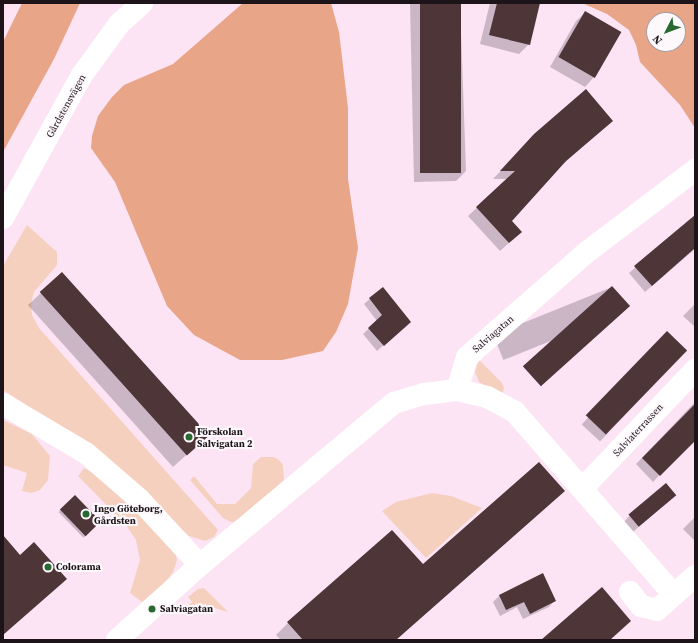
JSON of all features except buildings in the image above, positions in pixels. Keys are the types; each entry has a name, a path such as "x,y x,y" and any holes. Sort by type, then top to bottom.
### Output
{"street":[{"name":"Gårdstensvägen","path":"3,218 82,75 119,24 142,3"},
{"name":"Salviagatan","path":"457,390 467,357 587,252 695,170"},
{"name":"Salviaterrassen","path":"582,489 695,370"},
{"path":"117,640 200,565 394,403 424,394 457,390 487,397 515,412 674,595"},
{"path":"3,404 86,453 139,499 200,565"},
{"path":"630,592 641,606 657,610 695,576"}],"shaded area":[{"path":"22,3 80,3 54,59 3,152 3,42"},
{"path":"243,3 331,3 339,32 348,108 348,179 358,248 348,304 336,332 323,351 282,360 240,360 194,335 167,306 115,182 91,148 92,136 98,116 112,97 124,85 173,64"},
{"path":"582,3 695,3 695,128 680,105 640,62 636,45 629,30 607,14"},
{"path":"27,225 57,252 57,265 34,292 31,304 32,315 39,328 218,530 214,537 205,541 189,536 75,436 3,390 3,266"},
{"path":"479,360 502,383 504,388 502,395 479,382 475,372"},
{"path":"3,420 32,434 50,456 48,480 40,490 31,493 22,491 27,473 3,465"},
{"path":"261,457 274,457 279,460 283,465 284,480 238,521 231,522 223,518 190,480 194,476 217,504 235,504 251,488 253,464"},
{"path":"84,468 99,476 174,547 177,560 173,572 164,585 142,602 130,593 140,560 136,540 126,525 78,476"},
{"path":"432,493 451,496 482,508 426,558 382,511 396,502"},
{"path":"204,588 228,612 205,605 184,612 170,613 181,603 185,608 192,602 188,597 198,589"}],"place":[{"name":"Förskolan Salvigatan 2","path":"189,437"},
{"name":"Ingo Göteborg, Gårdsten","path":"86,514"},
{"name":"Colorama","path":"48,567"},
{"name":"Salviagatan","path":"152,609"}]}
